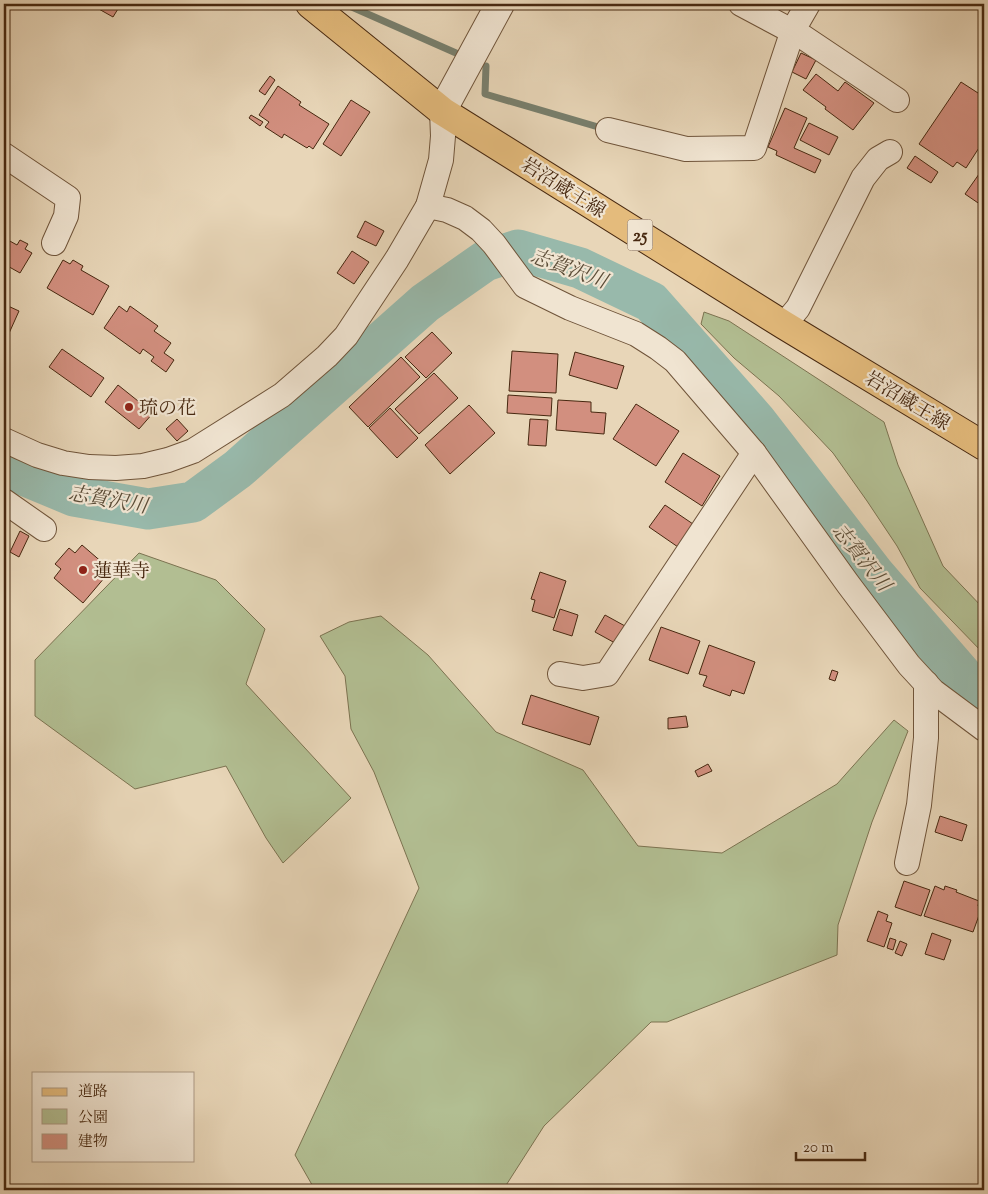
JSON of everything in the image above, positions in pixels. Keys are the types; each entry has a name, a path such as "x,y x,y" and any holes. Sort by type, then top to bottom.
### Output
{"main road":[{"name":"岩沼蔵王線","path":"310,4 442,112 984,446"}],"street":[{"path":"4,440 38,455 63,463 90,467 142,466 168,460 193,451 282,395 327,356 346,336 397,259 428,206 441,160 442,112 500,4"},
{"path":"741,4 792,30 897,100"},
{"path":"608,130 686,149 754,148 792,30 808,4"},
{"path":"784,324 798,308 863,178 878,159 890,152"},
{"path":"4,155 68,198 66,216 54,243"},
{"path":"428,206 447,210 465,218 481,230 494,244 525,286 570,308 636,334 658,348 686,373 754,453 909,665 933,691 984,729"},
{"path":"560,674 583,678 607,674 754,453"},
{"path":"4,501 44,529"},
{"path":"907,863 919,805 926,738 926,683"}],"green space":[{"path":"704,312 729,321 884,422 898,465 943,566 984,609 984,654 920,588 897,546 833,453 779,396 734,358 701,324"},
{"path":"139,553 216,580 265,629 246,684 351,798 283,863 266,838 226,766 135,789 35,716 35,660"},
{"path":"381,616 428,655 496,732 583,770 638,846 722,853 837,784 894,720 908,731 872,822 838,925 837,955 667,1022 651,1022 544,1126 503,1190 315,1190 295,1155 419,888 374,772 351,729 345,676 320,636 349,622"}],"building":[{"path":"90,4 121,4 113,17"},
{"path":"801,53 816,60 806,79 792,72"},
{"path":"816,74 838,91 845,82 874,103 853,130 803,90"},
{"path":"270,76 275,80 265,95 259,91"},
{"path":"961,82 978,93 984,84 984,140 966,168 957,162 953,167 919,144"},
{"path":"278,86 301,102 299,105 329,124 313,149 309,146 307,148 284,134 282,138 265,127 269,122 259,115"},
{"path":"351,100 370,112 341,156 323,144"},
{"path":"785,108 807,118 794,148 821,160 815,173 776,155 777,151 768,147"},
{"path":"251,115 263,122 260,126 249,118"},
{"path":"809,123 838,137 829,155 800,140"},
{"path":"915,156 938,172 931,183 907,168"},
{"path":"984,167 984,207 965,194"},
{"path":"365,221 384,231 376,246 357,237"},
{"path":"8,240 17,245 20,240 28,244 25,249 32,253 20,273 4,264 4,247"},
{"path":"352,251 369,262 354,284 337,273"},
{"path":"63,260 70,264 73,260 83,266 81,270 109,286 93,315 47,288"},
{"path":"8,306 19,311 6,340 4,339 4,333 7,326 4,325 4,315"},
{"path":"119,306 127,312 130,306 158,326 154,331 171,343 164,353 174,360 166,372 151,361 154,357 143,349 140,354 104,328"},
{"path":"432,332 452,353 426,378 405,357"},
{"path":"62,349 104,378 91,397 49,367"},
{"path":"512,351 558,354 556,393 509,391"},
{"path":"575,352 624,366 617,389 569,375"},
{"path":"401,357 420,377 368,427 349,407"},
{"path":"434,373 458,398 419,434 395,409"},
{"name":"琉の花","path":"118,385 153,413 139,429 105,402"},
{"path":"508,395 552,398 551,416 507,413"},
{"path":"558,400 591,402 591,412 606,413 604,434 556,430"},
{"path":"636,404 679,431 656,466 613,439"},
{"path":"469,405 495,433 450,474 425,445"},
{"path":"390,408 418,438 397,458 369,428"},
{"path":"177,419 188,431 177,441 166,429"},
{"path":"530,419 548,420 546,446 528,445"},
{"path":"683,453 720,476 702,506 665,482"},
{"path":"665,505 693,524 678,547 649,527"},
{"path":"20,531 29,536 19,557 10,552"},
{"path":"82,545 111,570 83,603 54,578 61,569 55,564 69,548 75,553"},
{"path":"540,572 566,581 554,618 532,611 535,600 531,599"},
{"path":"560,609 578,615 572,636 553,630"},
{"path":"605,615 625,626 615,643 595,632"},
{"path":"661,627 700,641 688,674 649,660"},
{"path":"709,645 755,662 744,694 732,690 730,696 703,686 707,676 699,674"},
{"path":"832,670 838,672 835,681 829,679"},
{"path":"531,695 599,717 590,745 522,724"},
{"path":"686,716 688,727 668,729 668,718"},
{"path":"708,764 712,771 698,777 695,771"},
{"path":"940,816 967,825 962,841 935,832"},
{"path":"904,881 930,890 921,916 895,907"},
{"path":"935,886 944,890 945,886 957,890 956,892 979,901 978,906 982,907 973,932 924,916"},
{"path":"878,911 888,915 886,921 892,923 884,947 867,941"},
{"path":"932,933 951,940 944,960 925,954"},
{"path":"890,938 896,940 893,950 887,948"},
{"path":"900,941 907,944 902,956 895,953"}],"waterway":[{"path":"345,4 456,53"},
{"path":"486,66 485,94 605,129"},
{"name":"志賀沢川","path":"4,467 74,496 148,509 193,502 238,469 425,303 485,261 518,250 580,268 651,302 756,421 875,575 968,682 984,696"}],"place":[{"name":"琉の花","path":"129,407"},
{"name":"蓮華寺","path":"83,570"}]}
